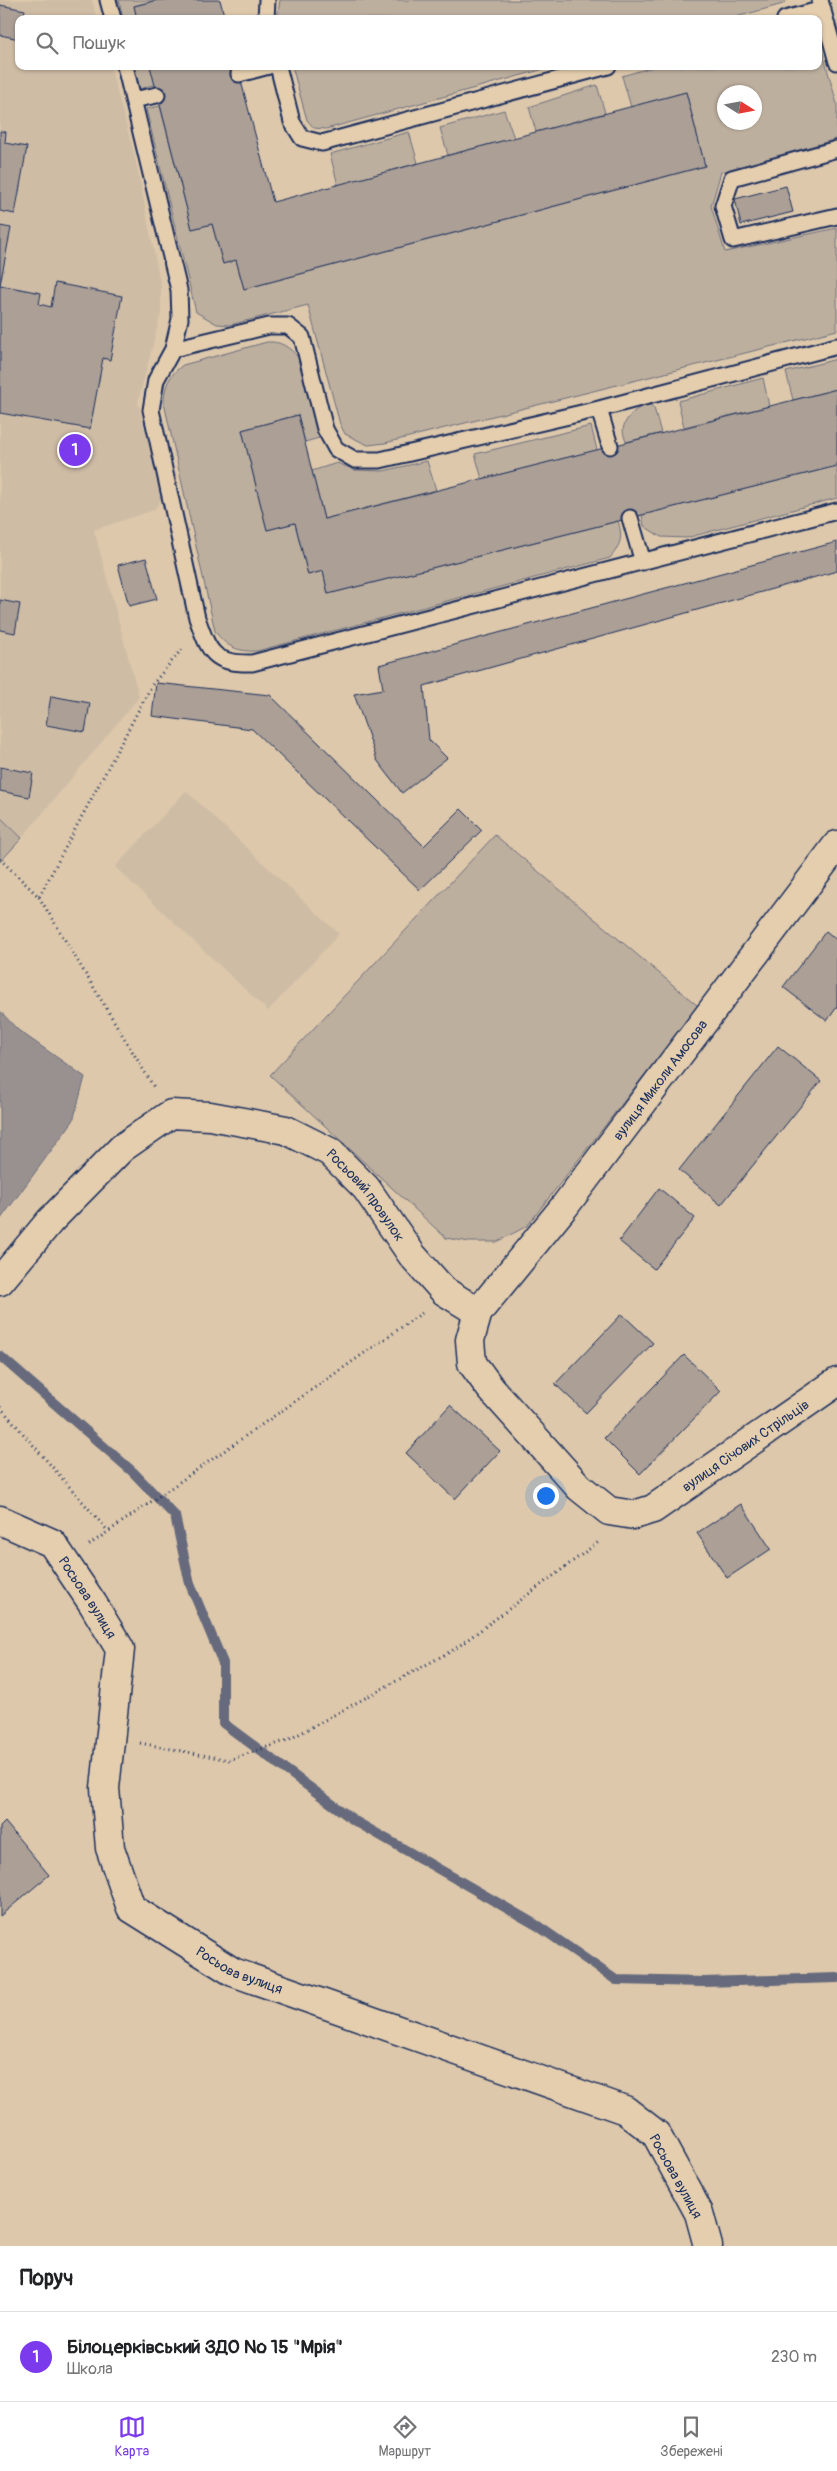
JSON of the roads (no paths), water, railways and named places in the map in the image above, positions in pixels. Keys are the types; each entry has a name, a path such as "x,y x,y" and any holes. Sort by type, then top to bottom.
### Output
{"street":[{"name":"вулиця Миколи Амосова","path":"478,1312 564,1207 837,845"},
{"name":"Росьовий провулок","path":"0,1281 50,1221 122,1148 170,1114 210,1116 286,1130 330,1152 366,1188 412,1256 449,1294 478,1312"},
{"name":"вулиця Січових Стрільців","path":"478,1312 470,1340 472,1363 491,1389 579,1488 609,1511 644,1512 837,1382"},
{"name":"Росьова вулиця","path":"0,1520 52,1543 120,1649 105,1788 110,1848 131,1908 233,1972 625,2110 656,2134 699,2213 708,2246"}],"lane":[{"path":"108,0 111,15"},
{"path":"266,15 267,0"},
{"path":"795,15 822,4 837,62"},
{"path":"125,70 179,290 180,319 173,349 156,380 150,410 200,626 210,651 219,659 238,663 252,663 837,511"},
{"path":"239,74 254,70"},
{"path":"279,70 292,122 302,138 322,143 593,70"},
{"path":"133,100 157,94"},
{"path":"837,149 732,178 723,206 733,240 837,216"},
{"path":"173,349 269,326 288,326 302,337 325,429 336,449 355,460 380,460 599,409 837,346"},
{"path":"599,409 610,446"},
{"path":"630,518 642,562"}],"waterway":[{"path":"0,1356 133,1472 175,1516 190,1584 223,1663 223,1723 355,1821 538,1926 616,1980 704,1982 837,1978"}],"place":[{"name":"Білоцерківський ЗДО № 15 \"Мрія\"","path":"75,450"}]}
